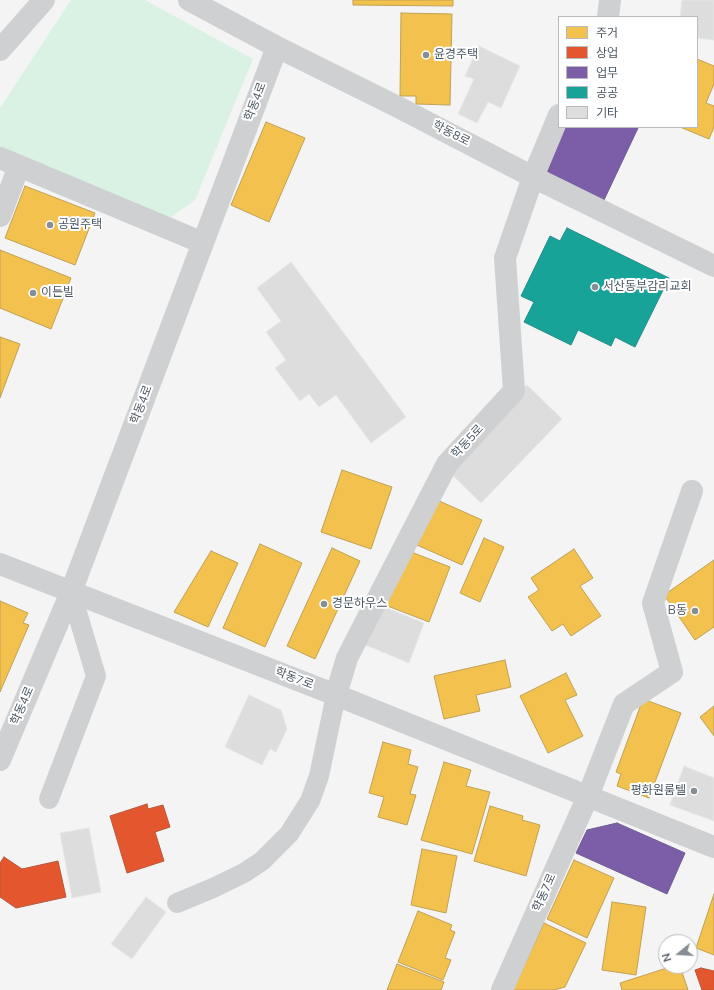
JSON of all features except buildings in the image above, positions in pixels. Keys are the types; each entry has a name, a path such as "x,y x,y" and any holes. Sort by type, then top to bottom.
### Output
{"street":[{"path":"0,50 44,0"},
{"name":"학동8로","path":"189,0 277,47 398,107 533,177 714,266"},
{"path":"608,16 610,0"},
{"name":"학동4로","path":"0,760 71,592 277,47"},
{"name":"학동5로","path":"336,695 347,658 447,464 514,391 505,258 533,177 558,118"},
{"path":"0,216 10,162 203,244"},
{"path":"588,796 624,704 672,672 653,603 692,491"},
{"name":"학동7로","path":"0,564 336,695 714,846"},
{"name":"학동7로","path":"502,990 588,796"}],"lane":[{"path":"49,799 96,676 71,592"},
{"path":"178,902 213,888 244,873 262,861 289,834 310,801 319,776 336,695"}],"green space":[{"path":"71,0 145,0 253,59 195,200 170,218 0,151 0,108"}],"place":[{"name":"윤경주택","path":"426,55"},
{"name":"공원주택","path":"50,225"},
{"name":"서산동부감리교회","path":"595,287"},
{"name":"이든빌","path":"33,293"},
{"name":"경문하우스","path":"324,604"},
{"name":"B동","path":"695,611"},
{"name":"평화원룸텔","path":"694,791"}]}
